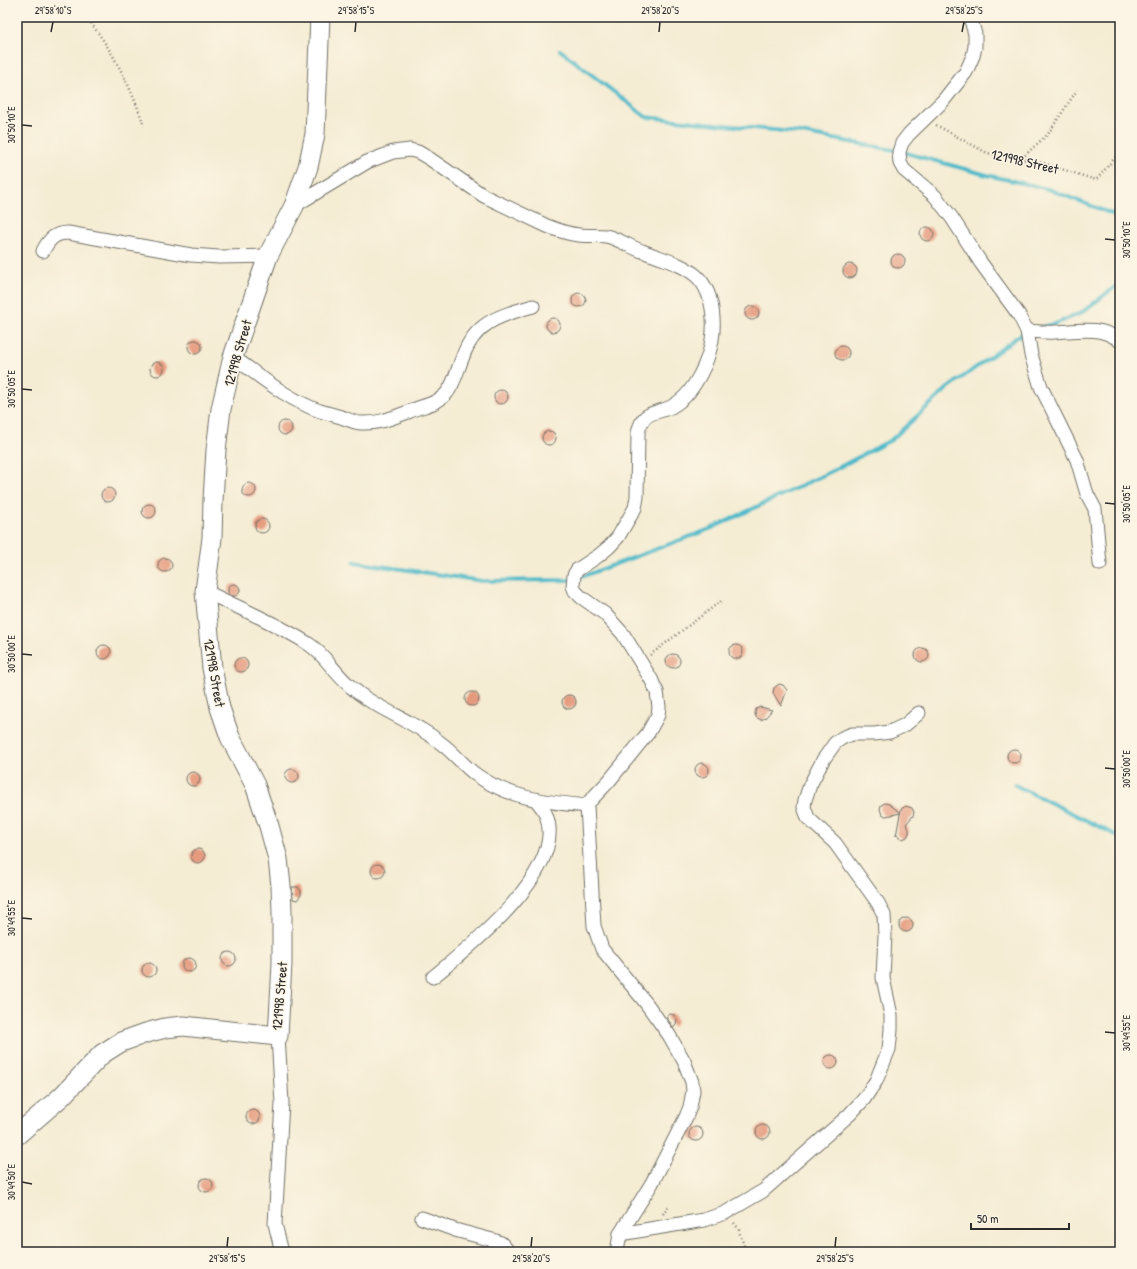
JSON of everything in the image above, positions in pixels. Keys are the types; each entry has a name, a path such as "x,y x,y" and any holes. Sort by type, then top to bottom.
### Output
{"street":[{"name":"121998 Street","path":"17,1135 61,1097 102,1054 122,1042 153,1032 183,1026 278,1036 282,964 282,911 278,859 255,784 230,737 220,708 212,668 205,591 212,538 213,500 221,409 233,356 268,256 294,206 308,167 315,134 320,17"},
{"path":"970,17 975,34 975,47 966,72 950,94 902,143 899,152 900,163 904,170 934,196 952,218 981,264 1019,315 1027,331 1041,387 1077,460 1087,494 1095,509 1100,564"},
{"path":"294,206 367,162 393,152 410,150 418,152 484,196 547,226 577,235 606,236 619,240 638,250 670,261 696,274 706,288 712,310 714,327 712,342 704,365 695,384 683,399 670,407 654,412 643,419 638,433 638,496 635,508 618,537 609,547 574,574 573,586 576,591 581,597 605,614 623,634 651,679 658,700 658,715 648,733 587,806 594,926 602,949 646,1003 669,1035 684,1061 692,1082 693,1091 690,1107 683,1124 652,1183 620,1234 617,1252"},
{"path":"44,251 47,243 57,234 68,233 191,255 220,257 268,256"},
{"path":"233,356 275,387 319,411 343,417 355,422 375,422 400,416 439,400 445,396 451,387 468,344 474,334 487,323 500,316 533,306"},
{"path":"1027,331 1052,332 1100,330 1115,336 1120,341"},
{"path":"205,591 265,620 310,646 326,659 349,686 385,711 422,730 443,744 476,774 511,794 536,800 587,806"},
{"path":"620,1234 704,1220 726,1213 763,1191 849,1115 864,1099 876,1081 889,1049 891,1030 891,1015 883,978 885,935 884,915 878,903 834,843 808,818 804,807 810,785 823,760 836,743 842,738 852,734 890,732 905,725 919,713"},
{"path":"434,977 493,924 521,895 537,871 546,852 549,834 547,815 536,800"},
{"path":"278,1036 282,1103 275,1224 282,1252"},
{"path":"422,1218 455,1230 496,1241 501,1243 509,1252"}],"path":[{"path":"86,17 100,34 113,56 136,102 144,126"},
{"path":"1022,159 1048,134 1077,90"},
{"name":"121998 Street","path":"925,119 987,153 1043,163 1096,180 1120,152"},
{"path":"640,663 721,601"},
{"path":"726,1213 738,1228 746,1252"}],"building":[{"path":"927,227 932,229 934,234 932,239 927,241 922,239 920,234 922,229"},
{"path":"898,254 903,256 905,261 903,266 898,268 893,266 891,261 893,256"},
{"path":"850,264 855,266 857,271 855,276 850,278 845,276 843,271 845,266"},
{"path":"579,293 584,295 586,300 584,305 579,307 574,305 572,300 574,295"},
{"path":"752,306 757,308 759,313 757,318 752,320 747,318 745,313 747,308"},
{"path":"553,318 558,320 560,325 558,330 553,332 548,330 546,325 548,320"},
{"path":"195,340 200,342 202,347 200,352 195,354 190,352 188,347 190,342"},
{"path":"842,346 847,348 849,353 847,358 842,360 837,358 835,353 837,348"},
{"path":"157,362 162,364 164,369 162,374 157,376 152,374 150,369 152,364"},
{"path":"501,390 506,392 508,397 506,402 501,404 496,402 494,397 496,392"},
{"path":"285,421 290,423 292,428 290,433 285,435 280,433 278,428 280,423"},
{"path":"549,431 554,433 556,438 554,443 549,445 544,443 542,438 544,433"},
{"path":"249,483 254,485 256,490 254,495 249,497 244,495 242,490 244,485"},
{"path":"108,488 113,490 115,495 113,500 108,502 103,500 101,495 103,490"},
{"path":"149,504 154,506 156,511 154,516 149,518 144,516 142,511 144,506"},
{"path":"262,519 267,521 269,526 267,531 262,533 257,531 255,526 257,521"},
{"path":"165,558 170,560 172,565 170,570 165,572 160,570 158,565 160,560"},
{"path":"232,584 236,584 240,590 236,596 232,596 228,592 228,588"},
{"path":"104,645 109,647 111,652 109,657 104,659 99,657 97,652 99,647"},
{"path":"736,645 741,647 743,652 741,657 736,659 731,657 729,652 731,647"},
{"path":"922,648 927,650 929,655 927,660 922,662 917,660 915,655 917,650"},
{"path":"673,654 678,656 680,661 678,666 673,668 668,666 666,661 668,656"},
{"path":"241,658 246,660 248,665 246,670 241,672 236,670 234,665 236,660"},
{"path":"779,684 783,685 787,690 781,706 773,693 774,688"},
{"path":"472,692 477,694 479,699 477,704 472,706 467,704 465,699 467,694"},
{"path":"569,695 574,697 576,702 574,707 569,709 564,707 562,702 564,697"},
{"path":"760,707 772,710 765,718 761,720 756,717 755,713 756,709"},
{"path":"1014,749 1019,751 1021,756 1019,761 1014,763 1009,761 1007,756 1009,751"},
{"path":"702,763 707,765 709,770 707,775 702,777 697,775 695,770 697,765"},
{"path":"292,769 297,771 299,776 297,781 292,783 287,781 285,776 287,771"},
{"path":"193,772 198,774 200,779 198,784 193,786 188,784 186,779 188,774"},
{"path":"885,803 889,804 901,813 886,816 882,815 880,809 881,805"},
{"path":"906,806 912,808 914,812 913,816 906,824 909,829 909,833 907,837 903,839 897,834 896,836 901,809"},
{"path":"198,849 203,851 205,856 203,861 198,863 193,861 191,856 193,851"},
{"path":"378,864 383,866 385,871 383,876 378,878 373,876 371,871 373,866"},
{"path":"292,887 298,887 301,891 301,895 297,900 293,899"},
{"path":"906,918 911,920 913,925 911,930 906,932 901,930 899,925 901,920"},
{"path":"229,952 234,954 236,959 234,964 229,966 224,964 222,959 224,954"},
{"path":"189,958 194,960 196,965 194,970 189,972 184,970 182,965 184,960"},
{"path":"149,963 154,965 156,970 154,975 149,977 144,975 142,970 144,965"},
{"path":"670,1014 674,1015 677,1020 673,1027 666,1017"},
{"path":"831,1055 836,1057 838,1062 836,1067 831,1069 826,1067 824,1062 826,1057"},
{"path":"253,1110 258,1112 260,1117 258,1122 253,1124 248,1122 246,1117 248,1112"},
{"path":"763,1125 768,1127 770,1132 768,1137 763,1139 758,1137 756,1132 758,1127"},
{"path":"696,1127 701,1129 703,1134 701,1139 696,1141 691,1139 689,1134 691,1129"},
{"path":"206,1178 211,1180 213,1185 211,1190 206,1192 201,1190 199,1185 201,1180"}],"waterway":[{"path":"560,50 646,117 801,133 899,151 987,175 1048,189 1120,217"},
{"path":"1042,327 1055,324 1081,313 1120,283"},
{"path":"354,562 482,581 573,580 710,529 832,471 891,440 948,388 1024,332"},
{"path":"1015,785 1120,837"}]}
